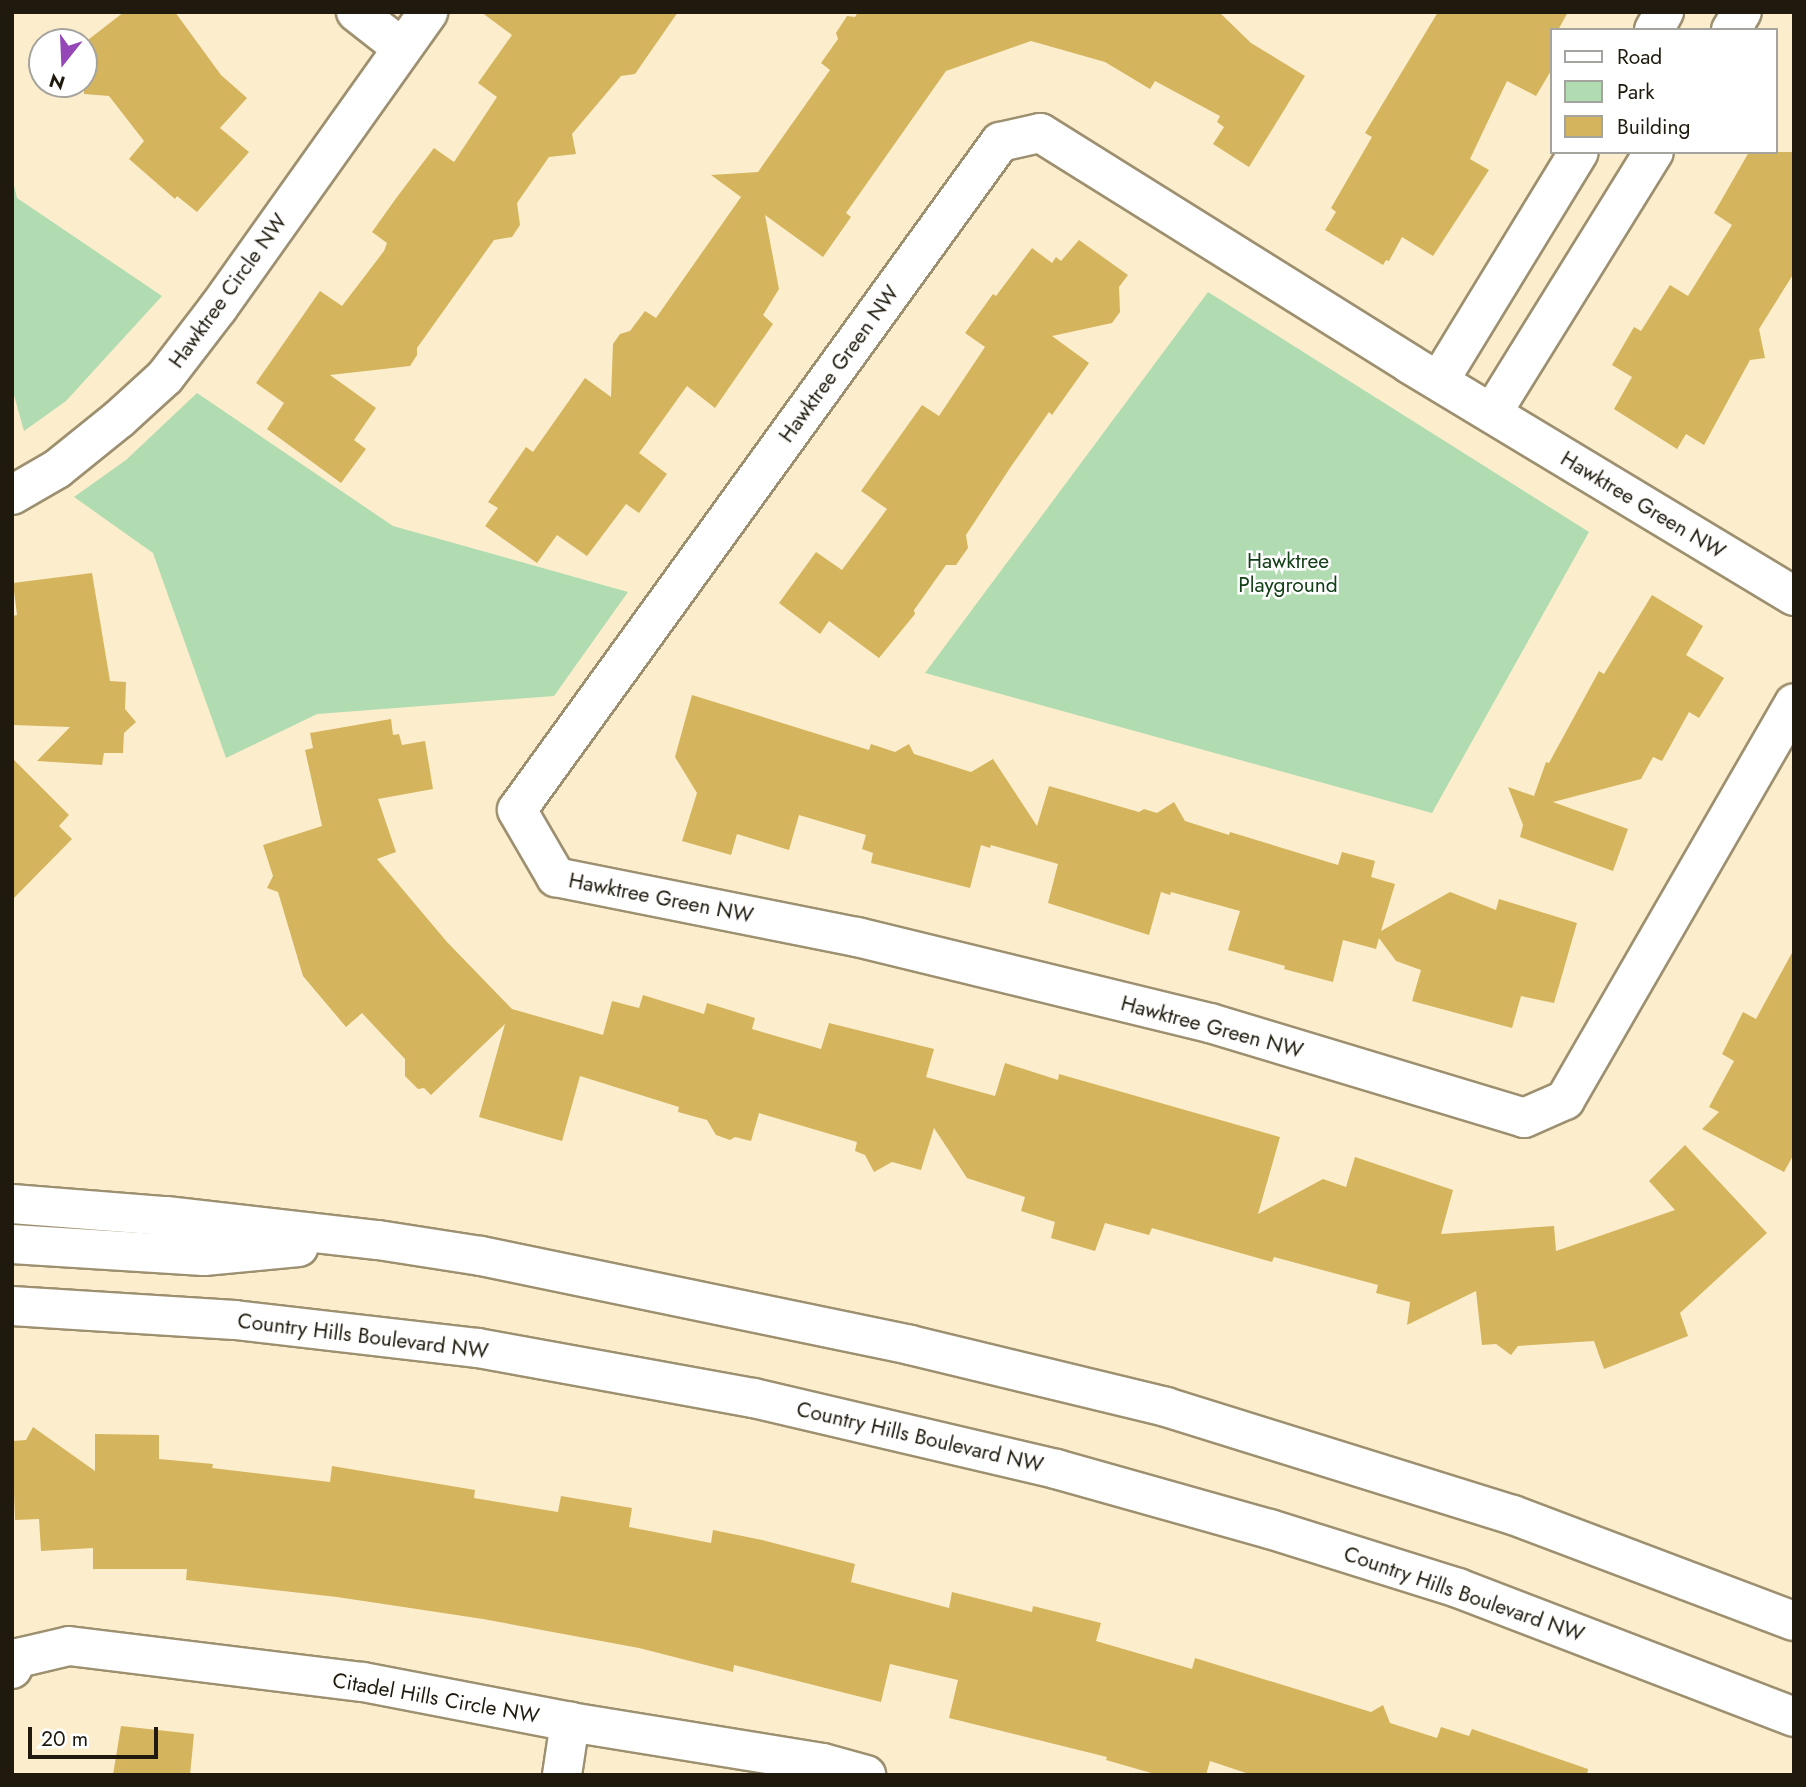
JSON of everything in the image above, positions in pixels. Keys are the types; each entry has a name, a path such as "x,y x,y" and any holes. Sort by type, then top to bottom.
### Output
{"street":[{"path":"356,12 402,48"},
{"name":"Hawktree Circle NW","path":"12,495 57,469 119,419 165,377 218,308 428,12"},
{"path":"1655,28 1664,12"},
{"path":"1732,28 1742,12"},
{"name":"Hawktree Green NW","path":"1794,596 1040,133 1000,142 517,810 556,877 857,937 1210,1023 1524,1118 1565,1100 1794,703"},
{"path":"1440,381 1578,154"},
{"path":"1492,413 1653,154"},
{"path":"12,1204 166,1216 378,1240 481,1256 910,1345 1166,1407 1513,1515 1794,1620"},
{"path":"12,1244 204,1256 378,1240"},
{"name":"Country Hills Boulevard NW","path":"12,1306 235,1320 478,1348 754,1398 1056,1469 1270,1529 1458,1588 1794,1717"},
{"name":"Citadel Hills Circle NW","path":"12,1670 18,1658 69,1646 362,1682 570,1722 823,1763 866,1775"},
{"path":"562,1775 570,1722"}],"green space":[{"path":"12,177 17,198 162,296 66,401 24,431 12,388"},
{"name":"Hawktree Playground","path":"1208,292 1589,532 1432,813 925,673"},
{"path":"197,393 393,526 628,592 554,696 317,714 226,758 153,553 74,497 126,460"}],"building":[{"path":"124,12 175,12 221,75 247,98 220,128 249,152 197,212 177,196 175,199 129,159 144,141 109,96 98,95 98,32"},
{"path":"481,12 678,12 635,74 621,76 572,134 576,154 549,157 517,203 520,225 512,237 494,240 417,348 417,355 410,366 330,375 376,408 354,440 366,449 341,483 267,429 284,403 256,383 320,291 342,306 384,251 387,243 372,232 397,197 434,148 454,162 497,97 478,83 512,35"},
{"path":"858,12 1219,12 1251,43 1305,76 1249,167 1213,144 1224,127 1217,122 1220,116 1155,81 1150,89 1105,62 1031,41 946,71 846,213 851,217 823,257 765,215 779,289 763,315 773,324 715,408 687,386 639,453 667,474 639,513 626,504 587,556 557,535 537,563 485,526 498,508 488,502 526,447 533,452 585,378 611,397 613,344 620,334 630,331 645,311 656,318 741,197 711,175 758,172 830,70 821,63 838,39 836,33 847,16 855,17"},
{"path":"1438,12 1568,12 1559,28 1550,28 1550,72 1536,96 1507,81 1470,159 1489,170 1433,256 1402,237 1389,261 1386,260 1383,265 1325,230 1336,212 1331,208 1372,137 1365,133"},
{"path":"1794,152 1794,273 1759,329 1765,358 1750,360 1704,445 1686,434 1677,449 1614,409 1632,377 1612,365 1634,327 1641,331 1670,285 1688,296 1732,225 1714,213 1748,154"},
{"path":"1079,240 1128,275 1119,287 1120,312 1112,323 1052,336 1089,363 1052,415 1049,412 966,535 968,548 956,565 946,565 914,610 915,614 879,658 829,621 820,634 779,603 816,552 842,570 887,509 861,491 922,405 939,416 985,347 965,333 993,294 996,296 1032,248 1052,263 1056,257 1061,261"},
{"path":"92,573 110,681 126,682 125,709 136,722 124,733 123,753 104,753 102,765 37,761 70,727 12,725 12,616 17,615 13,583"},
{"path":"1652,595 1703,626 1686,655 1724,678 1699,718 1689,712 1662,761 1653,757 1641,779 1553,802 1628,829 1613,871 1520,837 1523,825 1508,787 1534,796 1546,762 1549,763 1599,671 1604,674"},
{"path":"692,695 869,750 871,744 895,752 909,744 914,754 971,772 993,759 1037,826 1049,786 1139,812 1144,809 1157,813 1174,802 1185,821 1229,835 1230,832 1338,865 1342,852 1375,861 1371,877 1395,884 1381,931 1450,892 1496,910 1499,899 1577,923 1554,1003 1521,996 1512,1028 1412,1001 1421,970 1396,961 1379,938 1376,949 1343,940 1333,982 1284,969 1285,966 1228,950 1240,911 1171,892 1170,895 1161,892 1149,935 1048,903 1058,864 991,845 990,848 981,845 970,888 871,863 873,853 862,849 866,835 799,815 789,850 737,834 731,855 682,841 697,793 675,757"},
{"path":"391,719 393,735 399,734 402,745 425,741 433,789 378,799 396,852 377,859 447,942 512,1009 603,1035 612,1001 639,1008 643,995 704,1014 707,1003 755,1018 752,1029 821,1049 829,1023 934,1049 926,1077 995,1096 1005,1063 1058,1080 1059,1074 1280,1137 1258,1214 1323,1179 1346,1187 1355,1157 1453,1190 1441,1234 1554,1226 1556,1251 1675,1210 1649,1181 1685,1145 1767,1233 1680,1313 1688,1336 1604,1369 1594,1341 1518,1346 1511,1355 1496,1344 1482,1345 1476,1291 1407,1325 1410,1302 1376,1293 1378,1285 1274,1257 1272,1262 1152,1228 1149,1235 1105,1223 1095,1251 1051,1238 1055,1222 1021,1211 1025,1197 967,1178 934,1128 921,1170 892,1162 874,1172 865,1155 855,1151 857,1142 759,1113 751,1141 735,1137 730,1140 716,1135 707,1120 678,1112 679,1107 580,1076 562,1141 479,1117 505,1024 431,1095 424,1088 418,1089 405,1076 405,1059 362,1013 346,1027 303,976 278,892 267,888 273,876 263,845 322,826 305,750 313,748 310,733"},
{"path":"12,758 69,815 59,826 72,839 12,900"},
{"path":"1794,949 1794,1154 1784,1172 1702,1129 1719,1112 1709,1107 1734,1061 1722,1054 1743,1012 1756,1019"},
{"path":"33,1427 95,1471 95,1434 159,1435 159,1459 213,1464 212,1468 330,1482 332,1466 475,1490 474,1498 558,1512 561,1496 632,1508 629,1527 711,1543 713,1530 762,1540 855,1564 851,1582 949,1608 952,1592 1032,1612 1033,1606 1101,1623 1096,1641 1192,1669 1195,1658 1371,1712 1383,1705 1390,1723 1437,1738 1441,1727 1469,1736 1472,1729 1588,1769 1587,1775 1252,1775 1210,1761 1206,1775 1158,1775 1106,1760 1107,1757 949,1718 958,1680 890,1664 881,1702 734,1665 733,1672 639,1648 483,1619 337,1597 186,1580 187,1569 93,1569 93,1548 41,1551 39,1519 15,1520 12,1441 26,1440"},
{"path":"121,1726 194,1734 190,1775 113,1775"}]}
